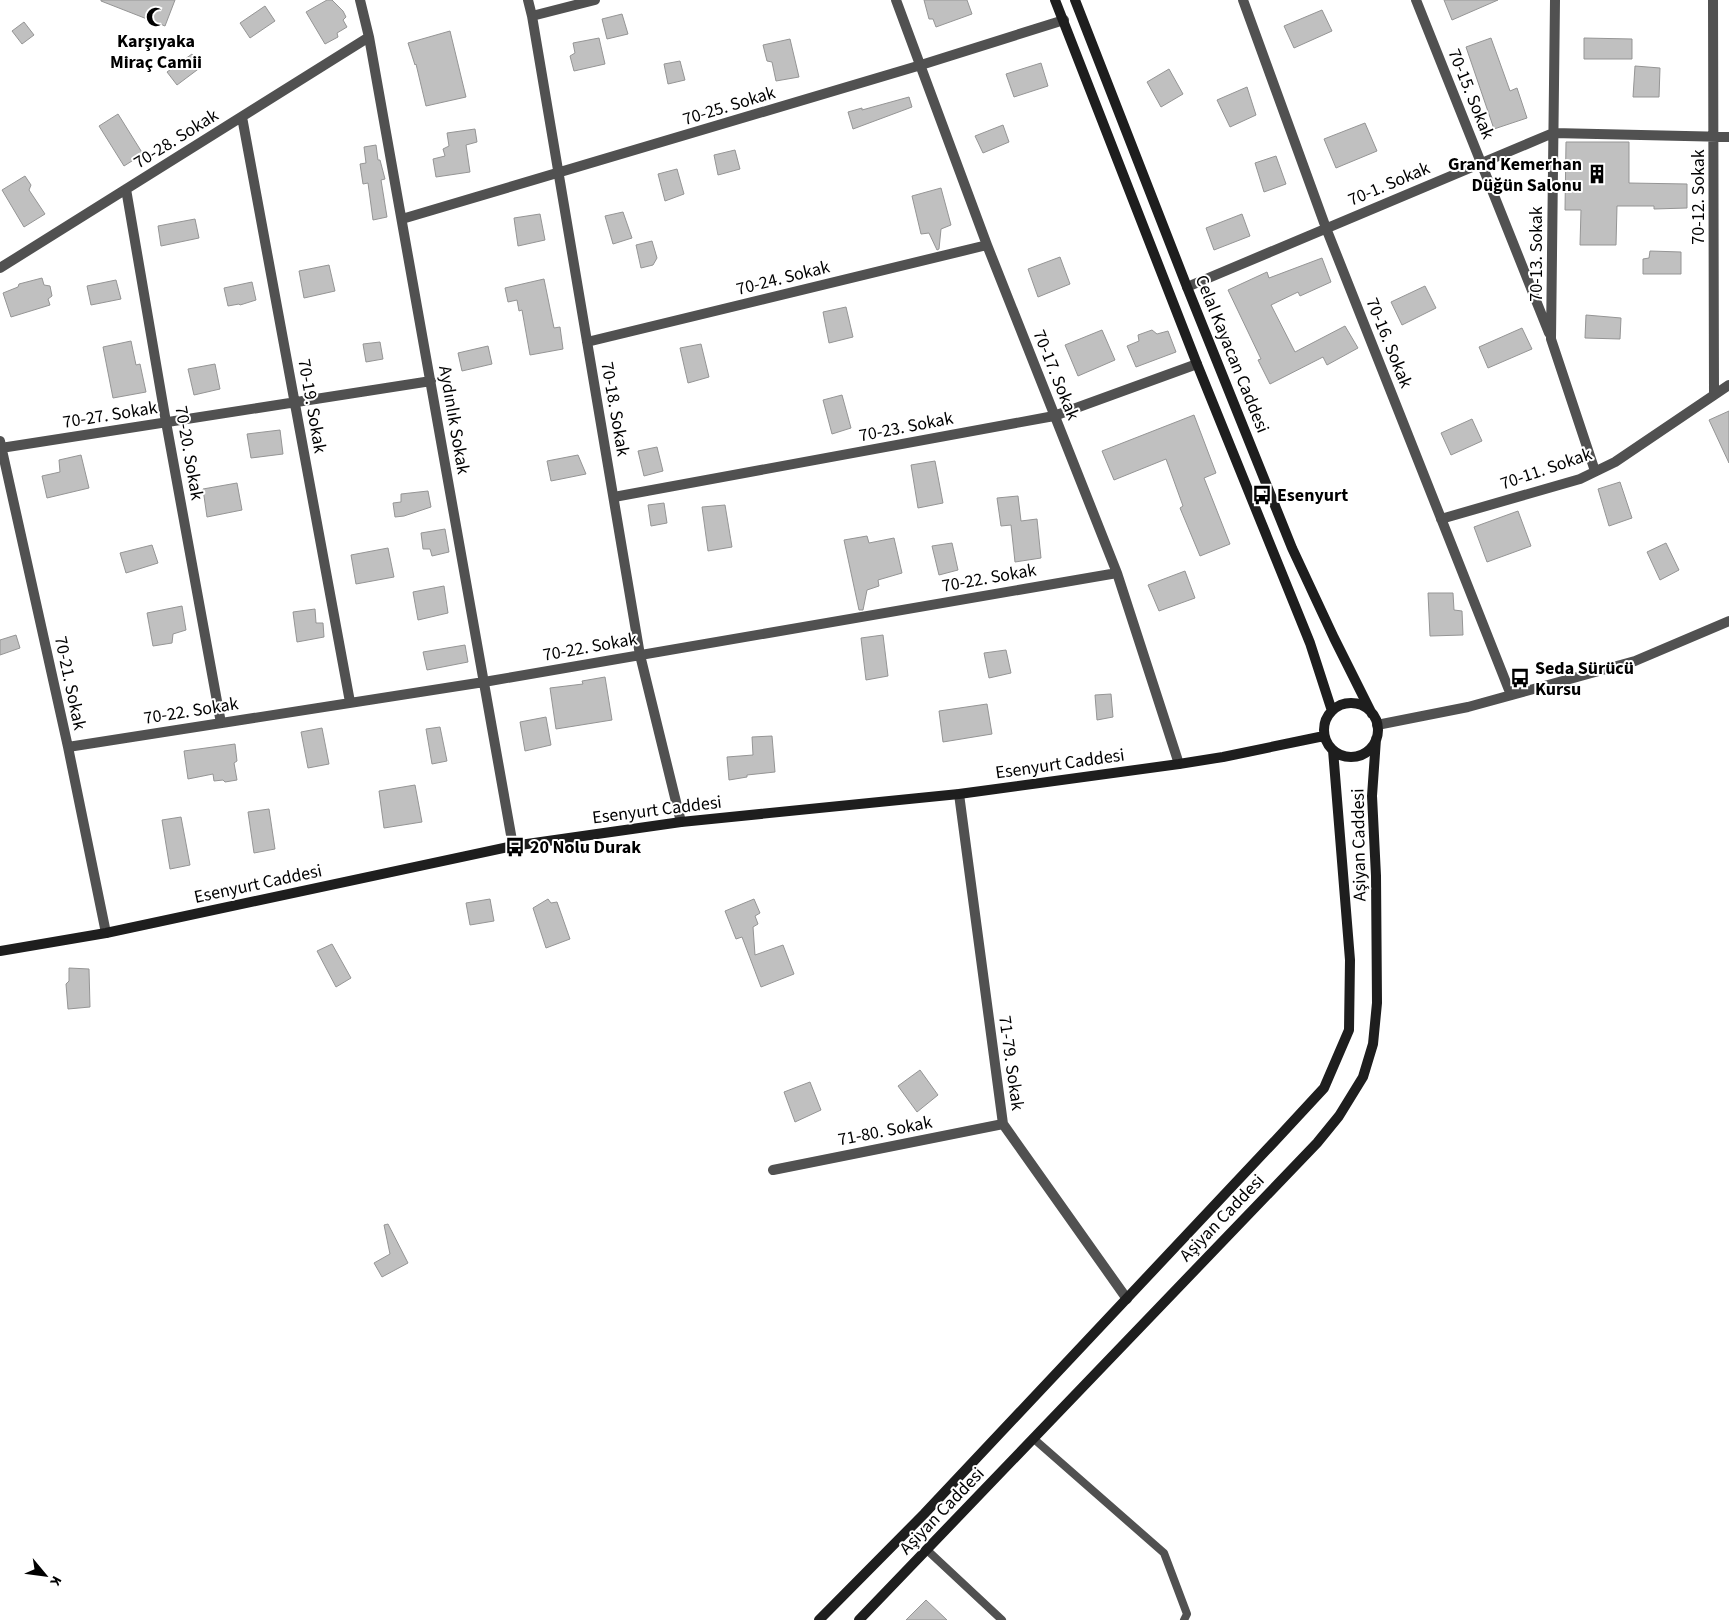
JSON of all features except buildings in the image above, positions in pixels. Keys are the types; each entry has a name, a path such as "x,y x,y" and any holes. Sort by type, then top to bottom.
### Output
{"street":[{"name":"Aydınlık Sokak","path":"360,0 369,37 402,219 513,846"},
{"name":"70-18. Sokak","path":"528,0 640,655 681,822"},
{"path":"532,16 595,0"},
{"name":"70-17. Sokak","path":"896,0 987,245 1117,573 1179,764"},
{"name":"Celal Kayacan Caddesi","path":"1055,0 1197,364 1310,643 1332,711"},
{"name":"Celal Kayacan Caddesi","path":"1075,0 1187,287 1292,548 1372,714"},
{"name":"70-16. Sokak","path":"1243,0 1326,228 1511,695"},
{"name":"70-15. Sokak","path":"1416,0 1551,339"},
{"name":"70-13. Sokak","path":"1555,0 1551,339 1595,471"},
{"name":"70-12. Sokak","path":"1713,0 1714,395"},
{"name":"70-25. Sokak","path":"402,219 559,174 1064,20"},
{"name":"70-28. Sokak","path":"0,268 369,37"},
{"name":"70-19. Sokak","path":"242,116 350,702"},
{"name":"70-1. Sokak","path":"1187,287 1553,133 1729,137"},
{"name":"70-20. Sokak","path":"126,189 221,723"},
{"name":"70-24. Sokak","path":"587,342 987,245"},
{"name":"70-23. Sokak","path":"614,498 1054,416 1197,364"},
{"name":"70-27. Sokak","path":"1,445 166,422 430,381"},
{"name":"70-11. Sokak","path":"1441,519 1580,479 1615,462 1729,385"},
{"name":"70-21. Sokak","path":"1,445 68,747 106,933"},
{"name":"70-22. Sokak","path":"68,747 484,682 1117,573"},
{"path":"1377,725 1468,707 1635,661 1729,620"},
{"path":"1343,704 1356,704 1368,709 1372,714 1377,725 1376,739 1365,752 1358,756 1349,757 1340,755 1328,744 1324,736 1325,723 1332,711 1343,704"},
{"name":"Esenyurt Caddesi","path":"0,951 106,933 513,846 681,822 958,794 1179,764 1324,736"},
{"name":"Aşiyan Caddesi","path":"859,1620 1034,1439 1262,1198 1317,1143 1339,1116 1363,1077 1373,1044 1377,1003 1376,876 1372,796 1376,739"},
{"name":"Aşiyan Caddesi","path":"819,1620 924,1514 1324,1088 1349,1030 1350,960 1333,750"},
{"name":"71-79. Sokak","path":"958,794 1003,1124 1127,1299"},
{"name":"71-80. Sokak","path":"773,1170 1003,1124"}],"lane":[{"path":"1034,1439 1164,1553 1187,1614 1184,1620"},
{"path":"927,1550 1002,1620"}],"place":[{"name":"Karşıyaka Miraç Camii","path":"156,17"},
{"name":"Grand Kemerhan Düğün Salonu","path":"1597,174"},
{"name":"Esenyurt","path":"1262,495"},
{"name":"Seda Sürücü Kursu","path":"1520,678"},
{"name":"20 Nolu Durak","path":"515,847"}]}
